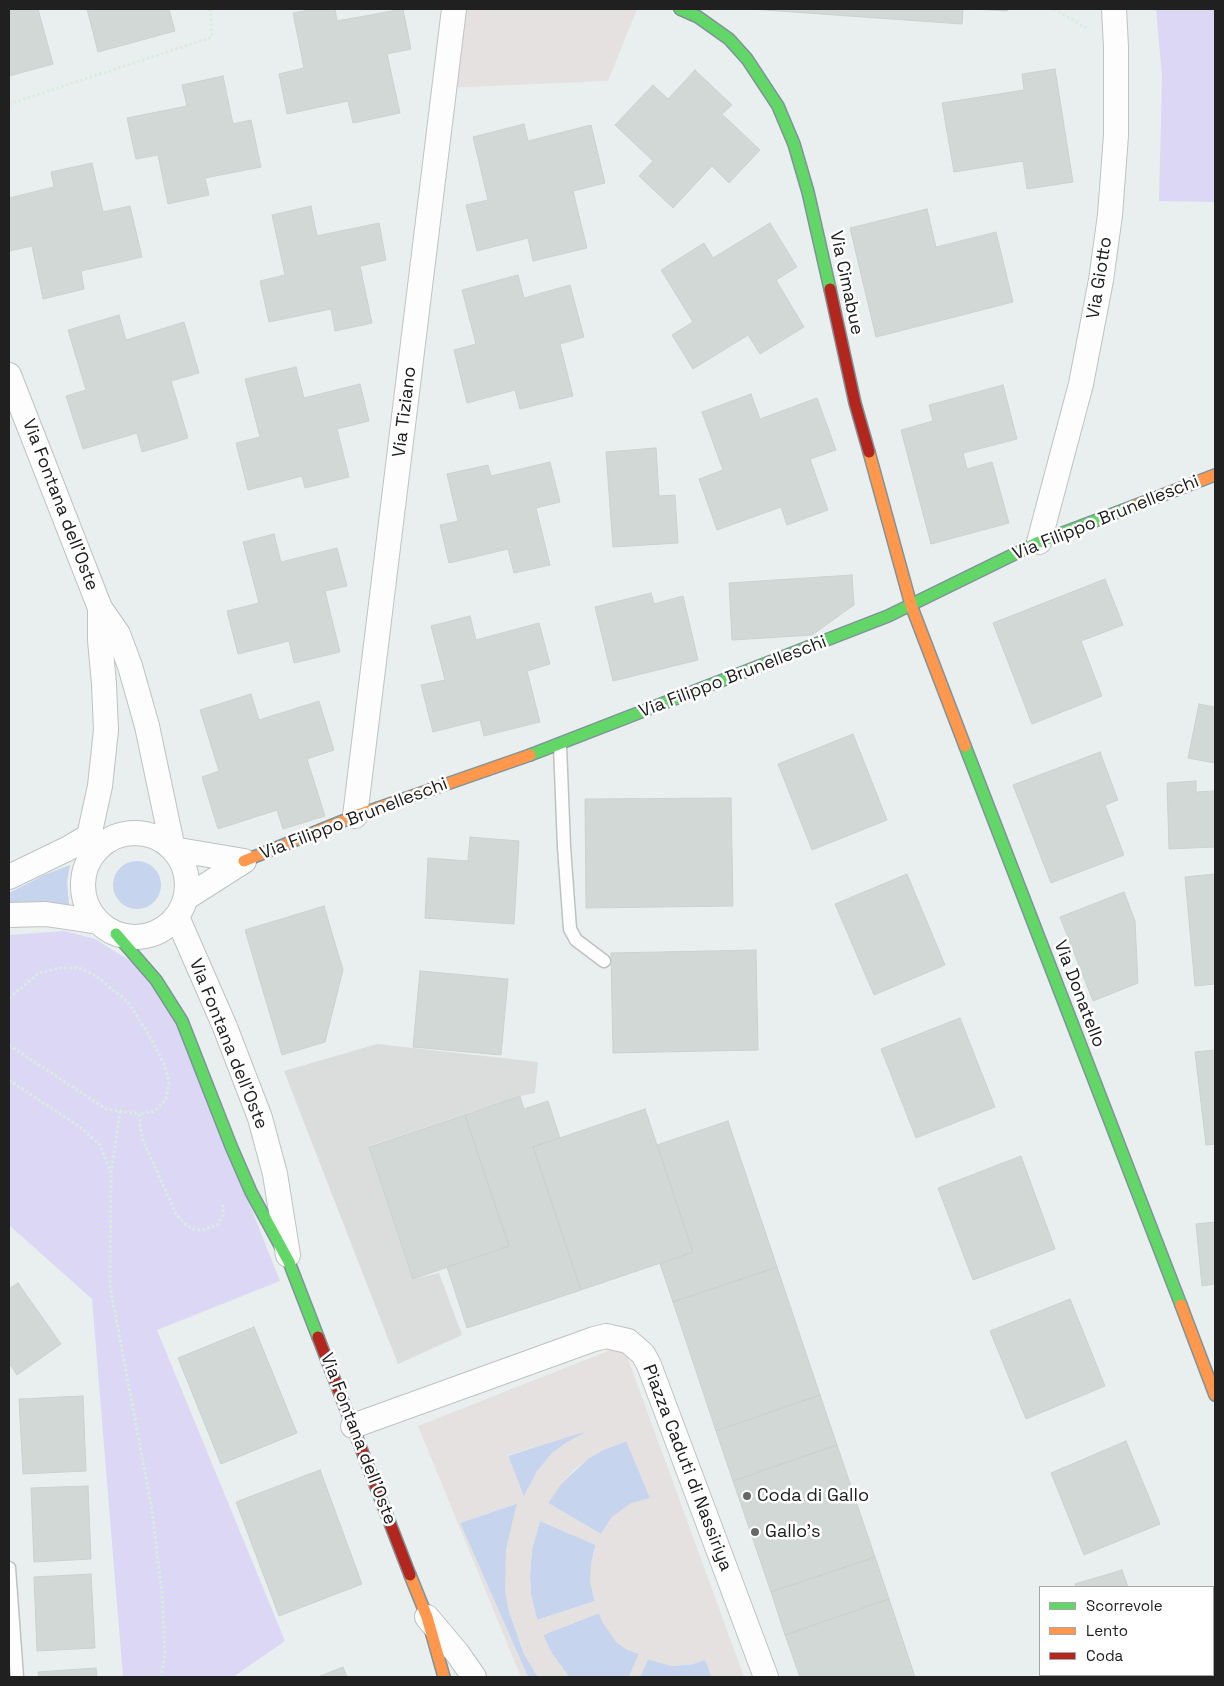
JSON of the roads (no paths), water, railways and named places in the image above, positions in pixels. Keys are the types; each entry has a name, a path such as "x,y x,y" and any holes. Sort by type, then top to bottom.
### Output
{"street":[{"name":"Via Tiziano","path":"355,816 454,9"},
{"name":"Via Cimabue","path":"680,9 709,24 735,45 768,89 792,138 808,192 855,403 910,605"},
{"name":"Via Giotto","path":"1039,542 1081,384 1105,253 1116,135 1114,9"},
{"name":"Via Fontana dell'Oste","path":"9,375 100,608 118,634 135,683 147,726 173,849"},
{"name":"Via Filippo Brunelleschi","path":"181,907 244,861 355,816 560,744 888,616 1039,542 1215,475"},
{"name":"Via Donatello","path":"910,605 1215,1395"},
{"name":"Via Fontana dell'Oste","path":"94,841 106,730 100,640 100,608"},
{"path":"9,877 69,848 129,833 145,834 161,839 173,849 183,864 187,880 181,907 165,928 149,935 132,937 107,928 46,914 9,915"},
{"path":"94,841 84,876 84,893 89,909 107,928"},
{"name":"Via Filippo Brunelleschi","path":"173,849 244,861"},
{"name":"Via Fontana dell'Oste","path":"181,907 260,1118 275,1174 289,1262"},
{"name":"Via Fontana dell'Oste","path":"107,928 156,980 182,1021 251,1192 289,1262 427,1616 444,1677"},
{"name":"Piazza Caduti di Nassiriya","path":"353,1426 594,1339 606,1336 628,1341 644,1354 649,1364 766,1677"},
{"name":"Via Fontana dell'Oste","path":"427,1616 474,1677"}],"lane":[{"path":"560,744 564,847 570,929 576,940 604,961"},
{"path":"9,1568 17,1677"}],"place":[{"name":"Coda di Gallo","path":"747,1496"},
{"name":"Gallo's","path":"755,1532"}]}
